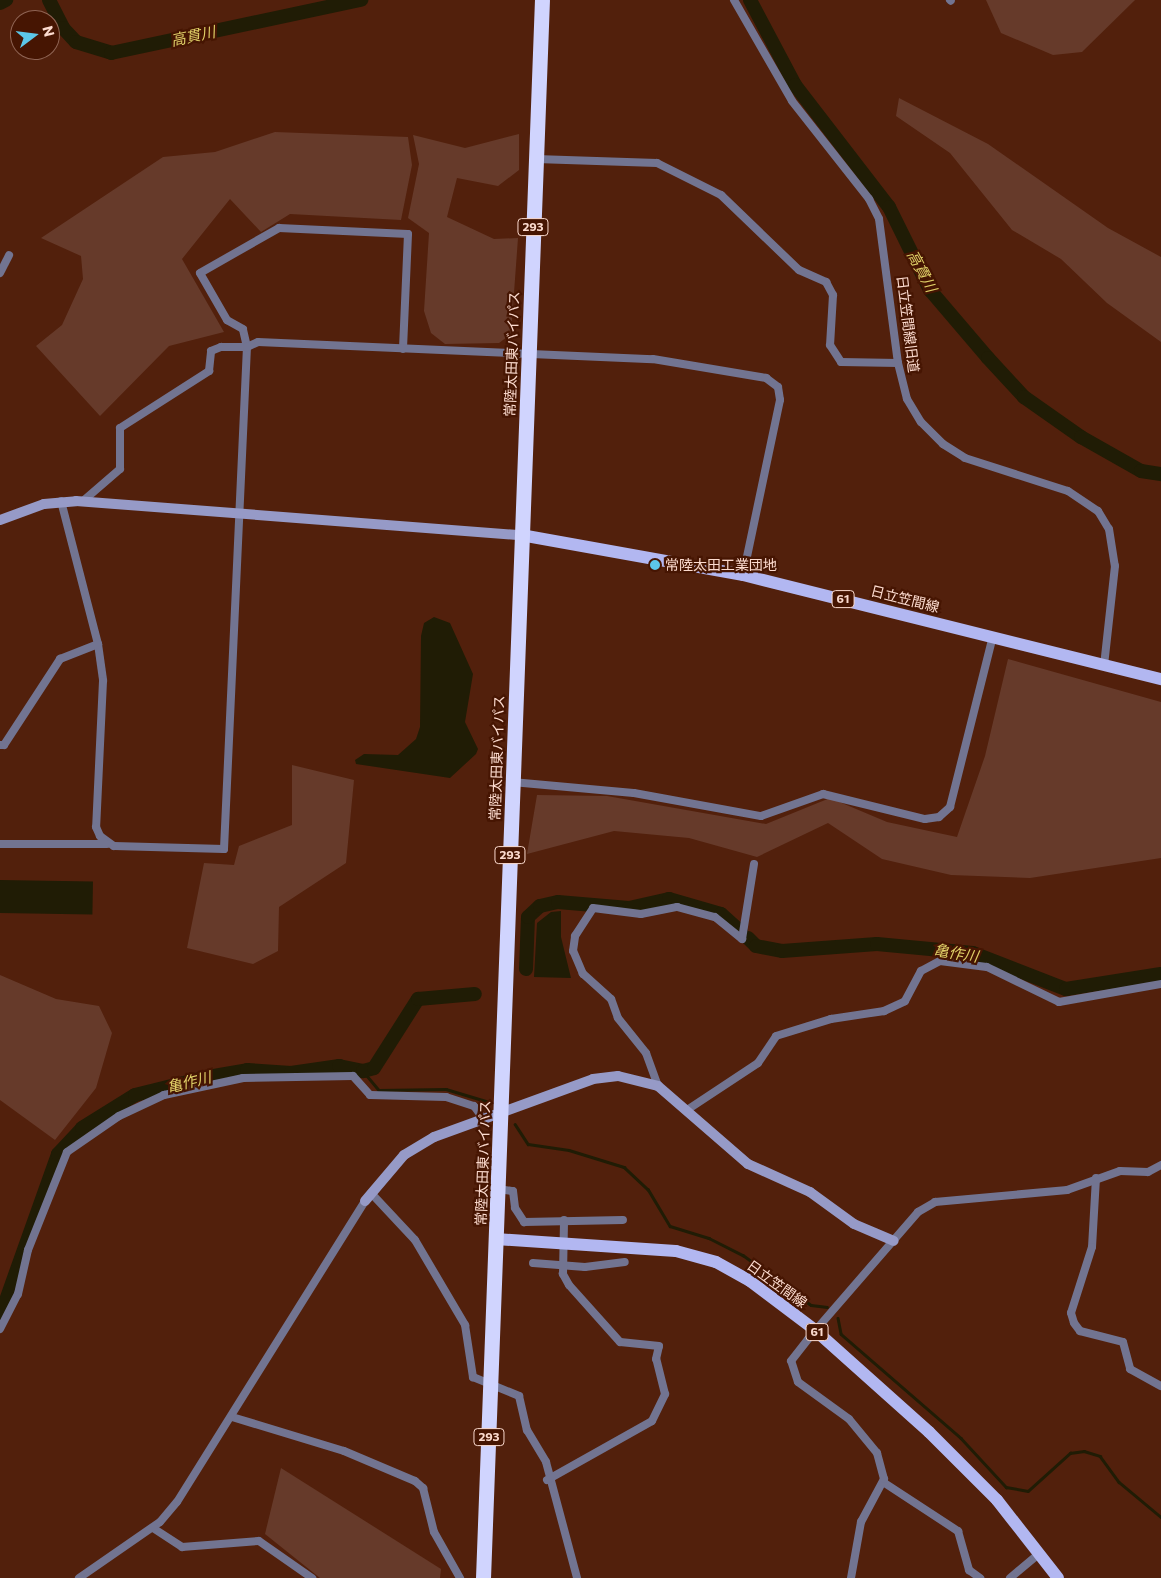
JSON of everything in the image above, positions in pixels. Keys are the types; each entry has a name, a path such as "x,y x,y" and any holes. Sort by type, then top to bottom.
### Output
{"highway":[{"name":"常陸太田東バイパス","path":"482,1578 501,1133 512,782 542,0"}],"main road":[{"name":"日立笠間線","path":"521,535 743,574 1161,679"},
{"name":"日立笠間線","path":"496,1239 631,1245 716,1262 750,1280 815,1330 984,1486 1058,1578"}],"street":[{"name":"日立笠間線旧道","path":"734,0 792,101 869,199 879,219 898,363 907,399 942,444 1001,472 1068,490 1098,512 1109,529 1116,566 1104,664"},
{"path":"536,159 657,163 721,195 799,270 826,282 833,295 830,345 841,362 898,363"},
{"path":"0,844 107,844 224,849 247,347 243,329 227,320 200,273 279,228 408,234 403,349"},
{"path":"0,273 9,255"},
{"path":"83,502 120,468 120,428 209,371 211,351 247,347 258,342 662,360 773,382 780,400 743,574"},
{"path":"62,502 98,644 103,681 96,827 107,844"},
{"path":"0,520 62,502 83,502 521,535"},
{"path":"512,782 642,794 761,816 823,794 924,819 939,817 950,808 993,636"},
{"path":"0,745 4,745 60,659 98,644"},
{"path":"658,1086 646,1053 618,1018 611,999 583,974 573,952 575,936 593,908 641,914 677,907 715,917 742,939 754,864"},
{"path":"687,1110 758,1063 776,1036 831,1019 884,1011 906,1001 921,971 940,961 988,967 1059,1002 1161,984"},
{"path":"0,1329 18,1294 28,1250 68,1152 119,1116 164,1095 243,1078 353,1076 370,1095 446,1097 474,1106 484,1120"},
{"path":"78,1578 153,1528 208,1459 368,1197 417,1146 600,1078 630,1077 658,1086 748,1164 810,1192 854,1224 894,1241"},
{"path":"851,1578 861,1522 883,1482 877,1453 849,1419 798,1382 791,1362 815,1330 918,1212 935,1202 1067,1190 1096,1178 1120,1171 1148,1172 1161,1165"},
{"path":"1096,1178 1092,1247 1071,1313 1074,1323 1080,1330 1123,1342 1130,1369 1161,1386"},
{"path":"498,1189 512,1191 515,1208 524,1222 564,1220 618,1224 623,1220"},
{"path":"368,1197 425,1256 471,1339 473,1377 519,1396 527,1430 546,1462 547,1480 577,1578"},
{"path":"547,1480 652,1421 665,1394 656,1359 659,1346 615,1338 569,1285 562,1266 564,1220"},
{"path":"533,1263 562,1266 625,1262"},
{"path":"232,1417 344,1451 415,1481 423,1488 434,1532 460,1578"},
{"path":"883,1482 958,1531 969,1570 980,1578"},
{"path":"153,1528 182,1547 259,1541 312,1578"},
{"path":"1010,1578 1039,1554"}],"shaded area":[{"path":"986,0 1135,0 1082,52 1053,55 1001,33"},
{"path":"899,98 988,144 1108,228 1161,257 1161,342 1107,303 1061,259 1012,230 950,153 896,116"},
{"path":"275,132 408,137 412,165 401,220 290,214 261,232 230,199 182,259 224,332 169,346 100,416 36,346 62,325 83,279 81,256 41,238 163,157 215,152"},
{"path":"519,134 519,170 498,186 457,178 447,217 494,239 518,238 511,334 499,343 445,344 431,333 424,311 429,233 408,218 419,164 413,135 465,148"},
{"path":"434,617 450,623 473,674 465,722 478,749 476,754 450,778 356,764 355,760 364,754 398,755 416,739 420,727 421,636 424,623"},
{"path":"1008,659 1161,702 1161,858 1030,878 951,875 882,859 828,823 757,857 689,838 614,831 527,854 537,795 607,796 766,824 830,798 887,822 957,837 985,756"},
{"path":"292,765 354,780 346,863 279,907 278,951 253,964 187,948 204,863 234,865 239,846 292,825"},
{"path":"0,880 93,882 92,915 0,913"},
{"path":"561,911 561,937 571,978 534,977 537,923 551,912"},
{"path":"0,975 56,999 99,1006 112,1033 96,1088 55,1140 0,1100"},
{"path":"281,1468 441,1569 440,1578 320,1578 265,1534"}],"waterway":[{"path":"0,3 6,0"},
{"name":"高貫川","path":"49,0 63,28 76,42 111,53 361,0"},
{"name":"高貫川","path":"750,0 795,85 889,207 930,290 988,358 1024,397 1081,437 1141,471 1161,474"},
{"name":"亀作川","path":"526,969 528,917 540,906 558,902 629,908 669,899 721,914 741,932"},
{"name":"亀作川","path":"748,938 756,946 782,951 877,944 973,953 1066,989 1161,974"},
{"name":"亀作川","path":"0,1317 58,1154 82,1128 135,1095 208,1077 247,1070 291,1073 339,1066 363,1071 374,1068 418,999 475,994"},
{"path":"363,1071 379,1090 446,1089 486,1101"},
{"path":"515,1124 528,1144 569,1150 624,1167 648,1189 670,1226 709,1238 743,1255 811,1305 827,1307"},
{"path":"838,1318 841,1334 961,1438 1006,1487 1028,1491 1070,1453 1084,1451 1100,1456 1119,1482 1161,1517"}],"place":[{"name":"常陸太田工業団地","path":"655,565"}]}
